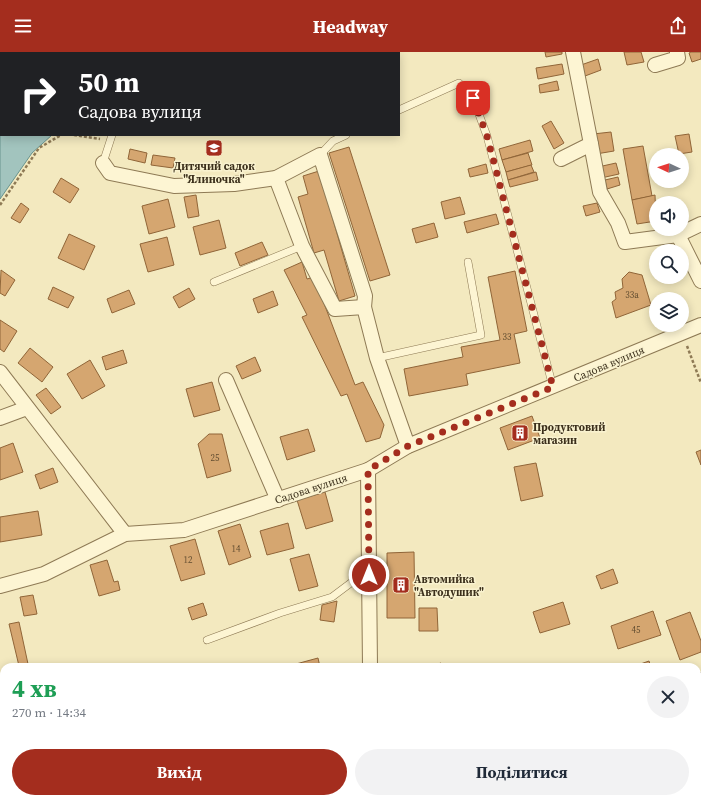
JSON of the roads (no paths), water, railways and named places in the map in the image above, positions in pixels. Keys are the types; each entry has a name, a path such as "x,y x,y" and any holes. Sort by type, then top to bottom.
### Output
{"street":[{"path":"573,52 600,192 618,223 625,242 670,236"},
{"path":"655,65 678,58 677,52"},
{"path":"561,158 591,144"},
{"path":"102,163 110,173 174,186 234,184 276,178 320,155 364,296 364,307 377,358 408,446"},
{"path":"276,178 302,246 335,309 364,307"},
{"path":"689,230 701,224"},
{"path":"678,236 701,281"},
{"name":"Садова вулиця","path":"0,586 44,574 125,534 184,530 368,470 408,446 701,325"},
{"path":"0,372 125,534"},
{"path":"226,380 278,500"},
{"path":"0,418 27,408"},
{"path":"368,470 370,663"}],"lane":[{"path":"400,110 459,83 473,98 487,136 553,387"},
{"path":"320,155 333,141 344,136"},
{"path":"102,163 111,138"},
{"path":"214,282 302,246"},
{"path":"377,358 481,335 468,262"},
{"path":"207,640 280,613 332,597 352,582 369,575"}],"water":[{"path":"0,136 51,136 32,153 0,199"}],"place":[{"name":"Дитячий садок \"Ялиночка\"","path":"214,148"},
{"name":"Продуктовий магазин","path":"520,433"},
{"name":"Автомийка \"Автодушик\"","path":"401,585"}]}
